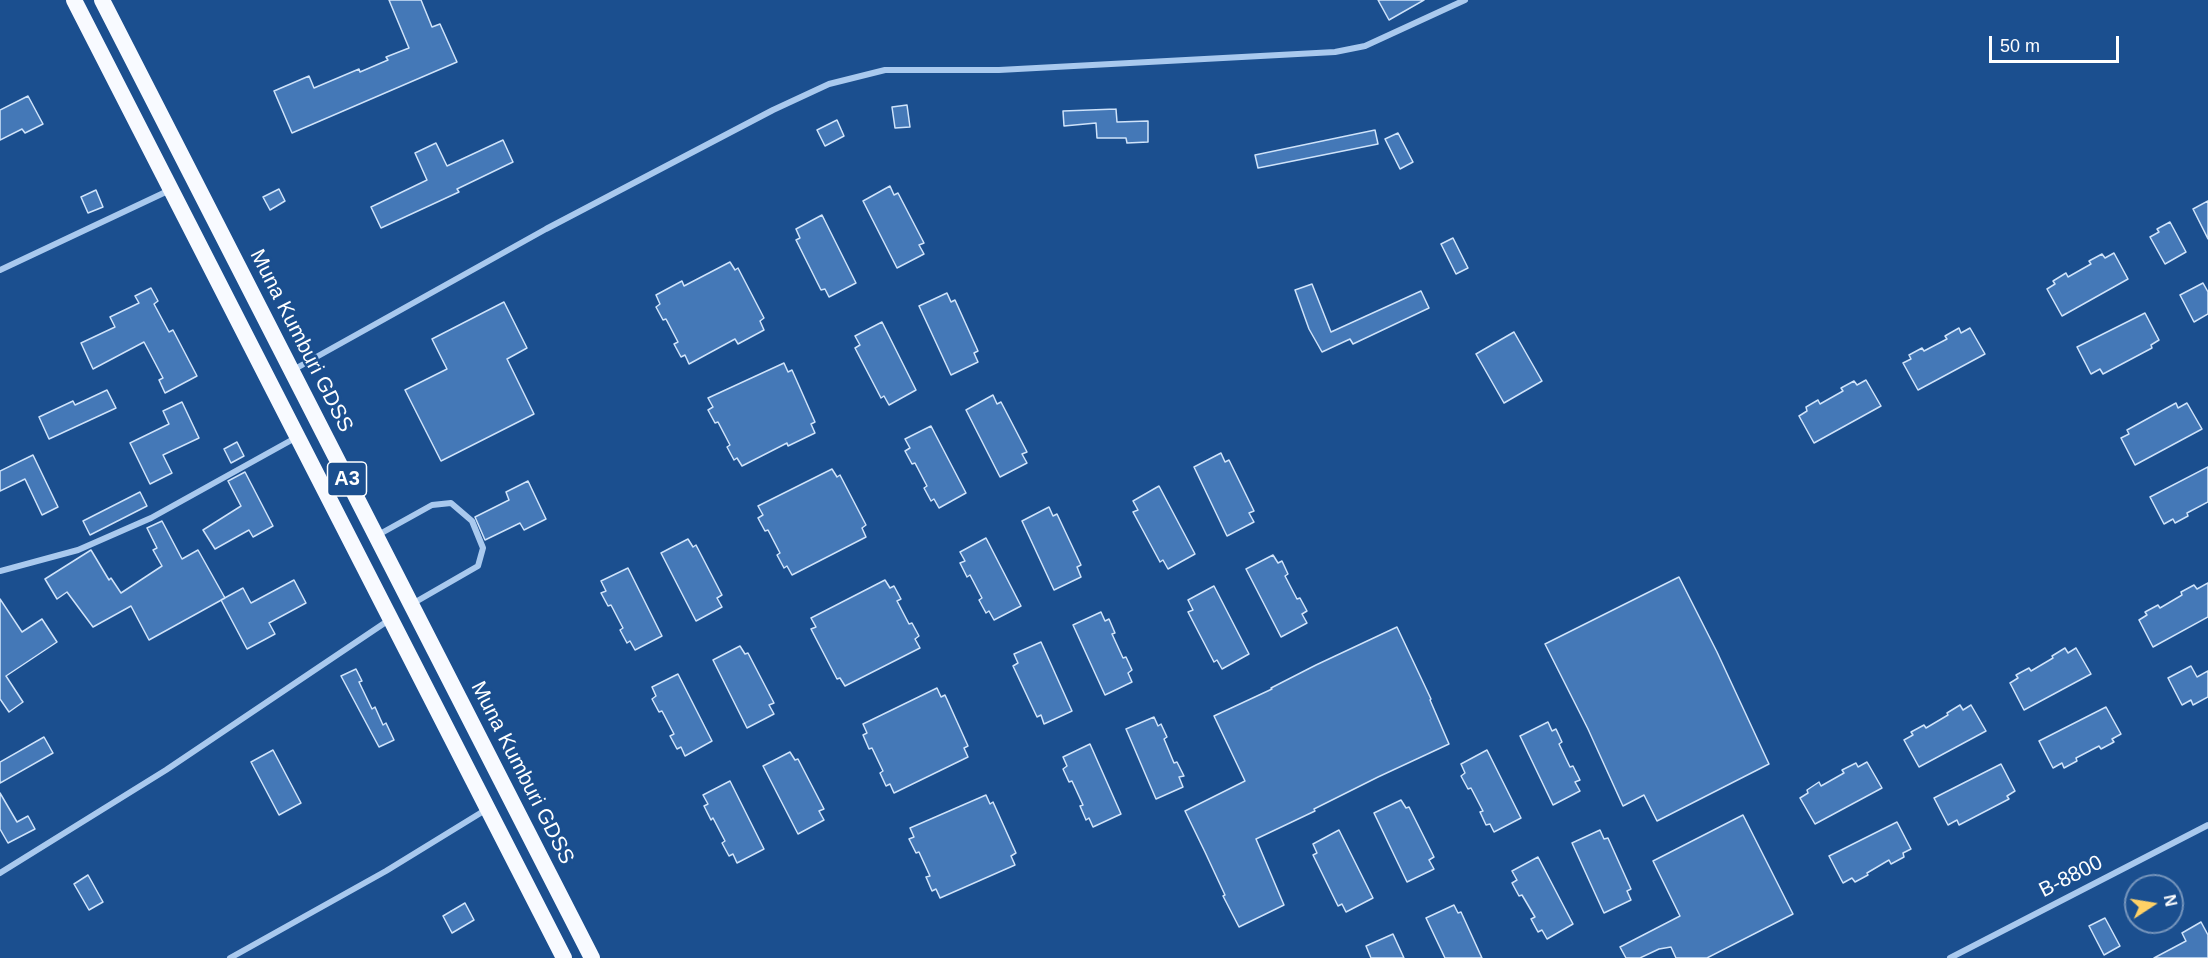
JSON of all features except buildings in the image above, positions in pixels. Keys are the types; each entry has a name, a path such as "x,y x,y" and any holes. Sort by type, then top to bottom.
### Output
{"highway":[{"name":"A3","path":"74,0 564,958"},
{"name":"Muna Kumburi GDSS","path":"102,0 592,958"}],"street":[{"path":"291,371 546,229 773,110 829,84 885,70 999,70 1335,52 1365,46 1465,0"},
{"path":"0,270 171,190"},
{"path":"0,571 78,550 151,518 298,437"},
{"path":"376,537 432,505 451,503 472,521 483,548 478,566 411,605"},
{"path":"0,873 166,770 390,620"},
{"path":"230,958 386,871 487,809"},
{"name":"B-8800","path":"1950,958 2208,825"}]}
